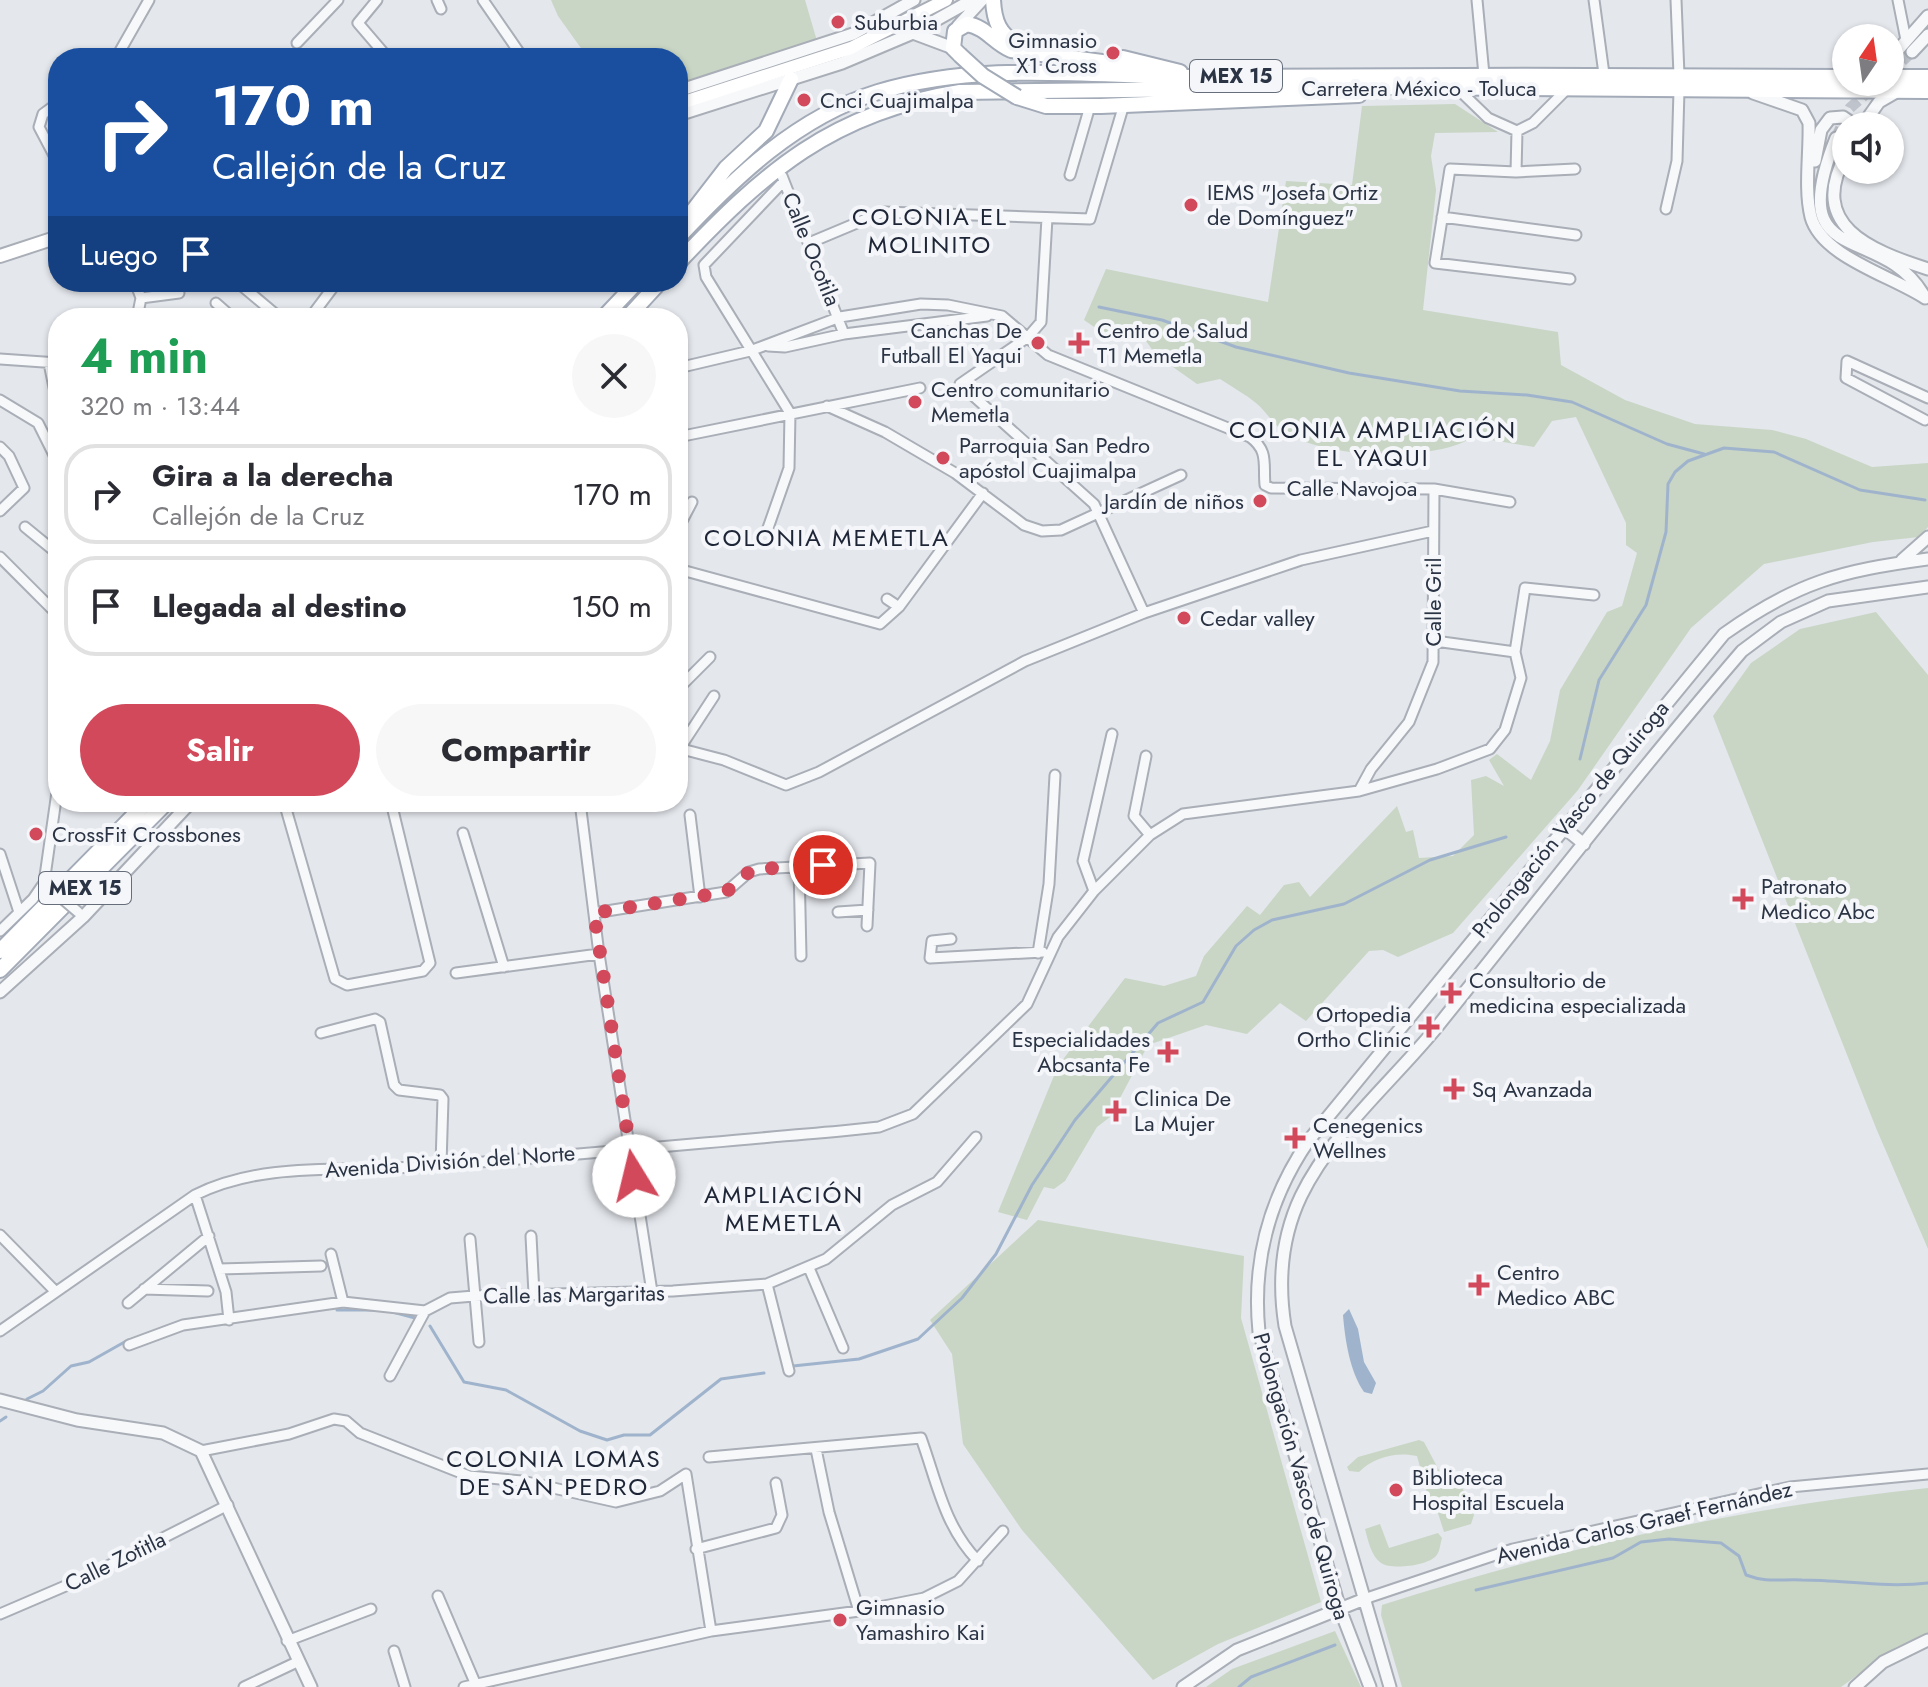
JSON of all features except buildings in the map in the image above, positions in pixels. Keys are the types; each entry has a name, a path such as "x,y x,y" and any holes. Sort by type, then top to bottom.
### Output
{"main road":[{"path":"688,101 851,48 946,0"},
{"path":"993,0 1000,29 1013,42 1029,47 1144,60 1195,77"},
{"path":"1168,68 1011,50 979,27 957,27 956,52 999,87 1046,106 1265,102 1358,96 1380,87"},
{"name":"Carretera México - Toluca","path":"688,227 721,192 770,149 833,109 879,91 925,82 1025,71 1195,77 1832,75"},
{"path":"1904,77 1928,77"},
{"path":"688,217 726,168 766,131 791,79"},
{"name":"Carretera México - Toluca","path":"688,253 778,166 853,121 921,98 960,92 1380,87 1832,91"},
{"name":"Carretera México - Toluca","path":"1904,91 1928,91"},
{"path":"0,256 48,240"},
{"path":"612,308 628,292"},
{"path":"636,308 651,292"},
{"name":"MEX 15","path":"0,951 137,812"},
{"name":"MEX 15","path":"0,970 157,812"}],"street":[{"path":"122,48 149,0"},
{"path":"297,43 338,0"},
{"path":"377,0 358,23 379,48"},
{"path":"483,0 516,48"},
{"path":"688,88 853,34 914,0"},
{"path":"688,112 842,63 913,33 972,0"},
{"path":"957,27 982,0"},
{"path":"1477,0 1484,75"},
{"path":"1594,0 1604,74"},
{"path":"1676,0 1679,75"},
{"path":"1898,0 1906,40"},
{"path":"1904,42 1928,16"},
{"path":"913,33 956,52"},
{"path":"1912,52 1928,35"},
{"path":"1457,88 1488,118 1517,131"},
{"path":"1517,131 1533,123 1567,89"},
{"path":"1666,209 1677,161 1679,90"},
{"path":"1745,91 1802,110 1809,123 1810,215 1816,231 1829,246 1927,301"},
{"path":"1872,112 1879,102 1889,96"},
{"path":"48,110 43,114 39,127 48,144"},
{"path":"809,243 883,212 1083,219 1094,214 1122,111"},
{"path":"1070,175 1088,113"},
{"path":"1809,187 1821,130 1832,118"},
{"path":"1516,172 1517,131"},
{"path":"1832,150 1819,191 1822,217 1837,234 1915,281 1927,301"},
{"name":"Calle Ocotila","path":"778,166 840,317 844,334"},
{"path":"1570,279 1435,263 1450,169 1516,172 1575,169"},
{"path":"768,528 789,468 790,413 706,277 704,265 784,181"},
{"path":"1832,184 1834,210 1845,226 1883,250 1928,269"},
{"path":"1442,217 1576,235"},
{"path":"1047,218 1043,317 1028,337 960,384 1100,512 1144,613"},
{"path":"139,292 139,308"},
{"path":"249,292 268,308"},
{"path":"141,298 179,293"},
{"path":"216,303 222,308"},
{"path":"768,346 782,336 840,317 921,304 948,305 994,315 1009,320 1028,337"},
{"path":"688,366 768,346 785,347 844,334 994,315"},
{"name":"Calle Navojoa","path":"1028,337 1048,355 1250,437 1261,445 1266,459 1265,485 1271,488 1434,489 1510,502"},
{"path":"0,359 48,363"},
{"path":"1925,420 1846,378 1847,361 1928,398"},
{"path":"688,435 920,388"},
{"path":"0,400 38,423 48,443"},
{"path":"827,406 885,432 983,493 1024,525 1042,531 1061,530 1181,475"},
{"path":"0,447 9,456 24,488 0,511"},
{"name":"Calle Gril","path":"1359,791 1371,769 1409,722 1429,676 1435,641 1434,489"},
{"path":"688,572 870,624 888,620 983,493"},
{"path":"688,509 692,502"},
{"path":"25,527 48,546"},
{"path":"688,750 724,760 776,783 798,782 1025,661 1144,613 1301,560 1433,531"},
{"path":"1895,563 1917,550 1928,537"},
{"path":"0,557 48,605"},
{"name":"Prolongación Vasco de Quiroga","path":"1370,1687 1340,1609 1259,1332 1255,1295 1267,1225 1280,1189 1309,1140 1724,634 1772,600 1825,577 1928,559"},
{"name":"Prolongación Vasco de Quiroga","path":"1390,1687 1367,1598 1285,1326 1280,1297 1289,1229 1313,1174 1742,651 1781,622 1828,601 1928,587"},
{"name":"Avenida División del Norte","path":"0,1331 195,1195 224,1181 257,1173 441,1164 879,1127 913,1114 1027,1004 1058,937 1094,891 1150,835 1183,814 1215,807 1270,805 1359,791 1437,769 1490,749 1505,730 1521,678 1515,652 1525,588 1594,595"},
{"path":"887,599 899,607"},
{"path":"1435,641 1515,652"},
{"path":"688,679 710,657"},
{"path":"688,735 714,696"},
{"path":"1094,891 1083,861 1112,734"},
{"path":"1146,756 1134,816 1150,835"},
{"path":"1038,953 1049,884 1055,775"},
{"path":"0,931 47,885 55,812"},
{"path":"0,992 181,812"},
{"path":"287,812 337,983 347,985 428,968 393,812"},
{"path":"581,812 599,954 652,1292"},
{"path":"690,815 700,897"},
{"path":"1563,827 1584,844"},
{"path":"463,833 504,967"},
{"path":"0,854 19,912"},
{"path":"594,913 726,892 749,872 759,869 870,863 867,926"},
{"path":"799,866 801,956"},
{"path":"47,885 80,914"},
{"path":"838,912 868,910"},
{"path":"951,939 932,941 930,958 1051,952"},
{"path":"456,973 599,954"},
{"path":"321,1033 375,1019 380,1022 394,1085 399,1090 440,1095 443,1099 441,1164"},
{"name":"Calle las Margaritas","path":"129,1345 183,1325 343,1302 425,1311 450,1298 474,1296 652,1292 767,1284 826,1259 892,1205 937,1182 976,1137"},
{"path":"195,1195 219,1269 229,1320"},
{"path":"0,1235 55,1291"},
{"path":"128,1303 209,1236"},
{"path":"531,1236 534,1294"},
{"path":"470,1239 479,1342"},
{"path":"331,1254 343,1302"},
{"path":"219,1269 321,1266"},
{"path":"809,1268 843,1348"},
{"path":"767,1284 789,1371"},
{"path":"144,1289 208,1291"},
{"path":"390,1376 425,1311"},
{"path":"0,1400 77,1420 163,1433 201,1451 289,1434 334,1419 346,1421 360,1433 469,1476 522,1481 616,1502 660,1491 686,1474 711,1631"},
{"path":"709,1457 921,1438 943,1507 961,1543 978,1561"},
{"path":"816,1449 829,1512 859,1611"},
{"path":"201,1451 311,1687"},
{"name":"Avenida Carlos Graef Fernández","path":"1367,1598 1513,1549 1790,1487 1928,1474"},
{"path":"696,1549 776,1528 782,1515 776,1483"},
{"name":"Calle Zotitla","path":"0,1614 84,1578 228,1505"},
{"path":"464,1687 711,1631 859,1611 924,1598 958,1581 1003,1531"},
{"path":"438,1596 476,1685"},
{"path":"1183,1687 1237,1650 1367,1598"},
{"path":"287,1641 371,1609"},
{"path":"1855,1687 1883,1662 1928,1640"},
{"path":"394,1651 405,1687"},
{"path":"244,1687 297,1662"}],"green space":[{"path":"551,0 805,0 817,41 688,85 688,48 581,48 558,16"},
{"path":"1455,104 1498,132 1435,133 1431,156 1436,190 1423,310 1558,332 1561,365 1625,400 1695,424 1772,430 1806,439 1872,467 1928,463 1928,527 1919,537 1873,542 1764,564 1691,628 1578,790 1453,933 1398,957 1383,950 1369,951 1306,1021 1280,1003 1247,1034 1206,1025 1148,1045 1110,1117 1097,1127 1065,1181 1054,1189 1044,1187 1027,1220 998,1212 1058,1066 1125,978 1164,986 1196,976 1204,956 1247,906 1260,915 1284,885 1299,882 1310,897 1397,806 1406,832 1413,830 1419,858 1453,856 1474,835 1471,780 1486,776 1504,786 1489,760 1497,754 1531,780 1550,741 1560,690 1607,612 1622,606 1637,553 1626,545 1626,523 1576,417 1552,421 1534,447 1473,437 1432,451 1405,454 1349,452 1323,447 1282,430 1256,403 1220,379 1197,384 1156,355 1146,341 1133,335 1125,340 1106,335 1084,320 1106,269 1268,302 1286,181 1352,185 1362,106"},
{"path":"1876,612 1928,675 1928,1249 1876,1128 1713,716 1751,663 1800,629"},
{"path":"1038,1220 1244,1256 1241,1318 1321,1602 1218,1644 1153,1680 1022,1530 963,1444 952,1354 930,1320"},
{"path":"1419,1440 1424,1442 1442,1476 1461,1485 1474,1515 1471,1524 1444,1532 1436,1507 1431,1507 1417,1456 1401,1454 1385,1457 1359,1472 1349,1471 1347,1467 1358,1457"},
{"path":"1928,1488 1928,1634 1896,1647 1841,1687 1402,1687 1381,1615 1382,1605 1516,1565 1652,1532 1789,1506"},
{"path":"1380,1524 1389,1548 1438,1533 1442,1538 1436,1556 1417,1564 1393,1566 1381,1563 1372,1552 1365,1529"},
{"path":"1335,1631 1361,1687 1206,1687 1232,1669"}],"water":[{"path":"1349,1309 1358,1329 1364,1362 1376,1383 1372,1394 1364,1392 1359,1384 1349,1355 1343,1315"}],"waterway":[{"path":"1099,307 1162,320 1236,347 1349,373 1460,391 1527,395 1572,402 1667,444 1704,454"},
{"path":"1580,759 1599,680 1646,605 1666,532 1668,484 1675,472 1688,461 1724,448 1774,452 1860,490 1925,500"},
{"path":"793,1366 859,1359 918,1339 962,1298 996,1254 1032,1185 1075,1120 1158,1023 1203,1002 1236,946 1254,930 1272,920 1344,904 1430,860 1506,837"},
{"path":"337,1310 373,1310"},
{"path":"389,1311 415,1318"},
{"path":"430,1326 464,1382 506,1390 580,1431 607,1440 624,1435 650,1435 721,1379 764,1373"},
{"path":"27,1399 43,1391 71,1366 89,1362 128,1340"},
{"path":"0,1421 6,1417"},
{"path":"1476,1590 1613,1558 1641,1542 1669,1539 1721,1543 1739,1556 1746,1575 1761,1579 1896,1585 1928,1583"},
{"path":"1239,1687 1251,1677 1335,1645"}],"tunnel":[{"path":"1904,59 1912,52"},
{"path":"1848,112 1863,96"}],"place":[{"name":"Suburbia","path":"838,22"},
{"name":"Gimnasio X1 Cross","path":"1113,53"},
{"name":"Cnci Cuajimalpa","path":"804,100"},
{"name":"IEMS \"Josefa Ortiz de Domínguez\"","path":"1191,205"},
{"name":"Canchas De Futball El Yaqui","path":"1038,343"},
{"name":"Centro de Salud T1 Memetla","path":"1079,343"},
{"name":"Centro comunitario Memetla","path":"915,402"},
{"name":"Parroquia San Pedro apóstol Cuajimalpa","path":"943,458"},
{"name":"Jardín de niños","path":"1260,501"},
{"name":"Cedar valley","path":"1184,618"},
{"name":"CrossFit Crossbones","path":"36,834"},
{"name":"Patronato Medico Abc","path":"1743,899"},
{"name":"Consultorio de medicina especializada","path":"1451,993"},
{"name":"Ortopedia Ortho Clinic","path":"1429,1027"},
{"name":"Especialidades Abcsanta Fe","path":"1168,1052"},
{"name":"Sq Avanzada","path":"1454,1089"},
{"name":"Clinica De La Mujer","path":"1116,1111"},
{"name":"Cenegenics Wellnes","path":"1295,1138"},
{"name":"Centro Medico ABC","path":"1479,1285"},
{"name":"Biblioteca Hospital Escuela","path":"1396,1490"},
{"name":"Gimnasio Yamashiro Kai","path":"840,1620"}],"district":[{"name":"COLONIA EL MOLINITO","path":"930,231"},
{"name":"COLONIA AMPLIACIÓN EL YAQUI","path":"1373,444"},
{"name":"COLONIA MEMETLA","path":"827,538"},
{"name":"AMPLIACIÓN MEMETLA","path":"784,1209"},
{"name":"COLONIA LOMAS DE SAN PEDRO","path":"554,1473"}],"route":[{"path":"634,1176 594,913 726,892 735,888 749,872 759,869 823,865"}]}
